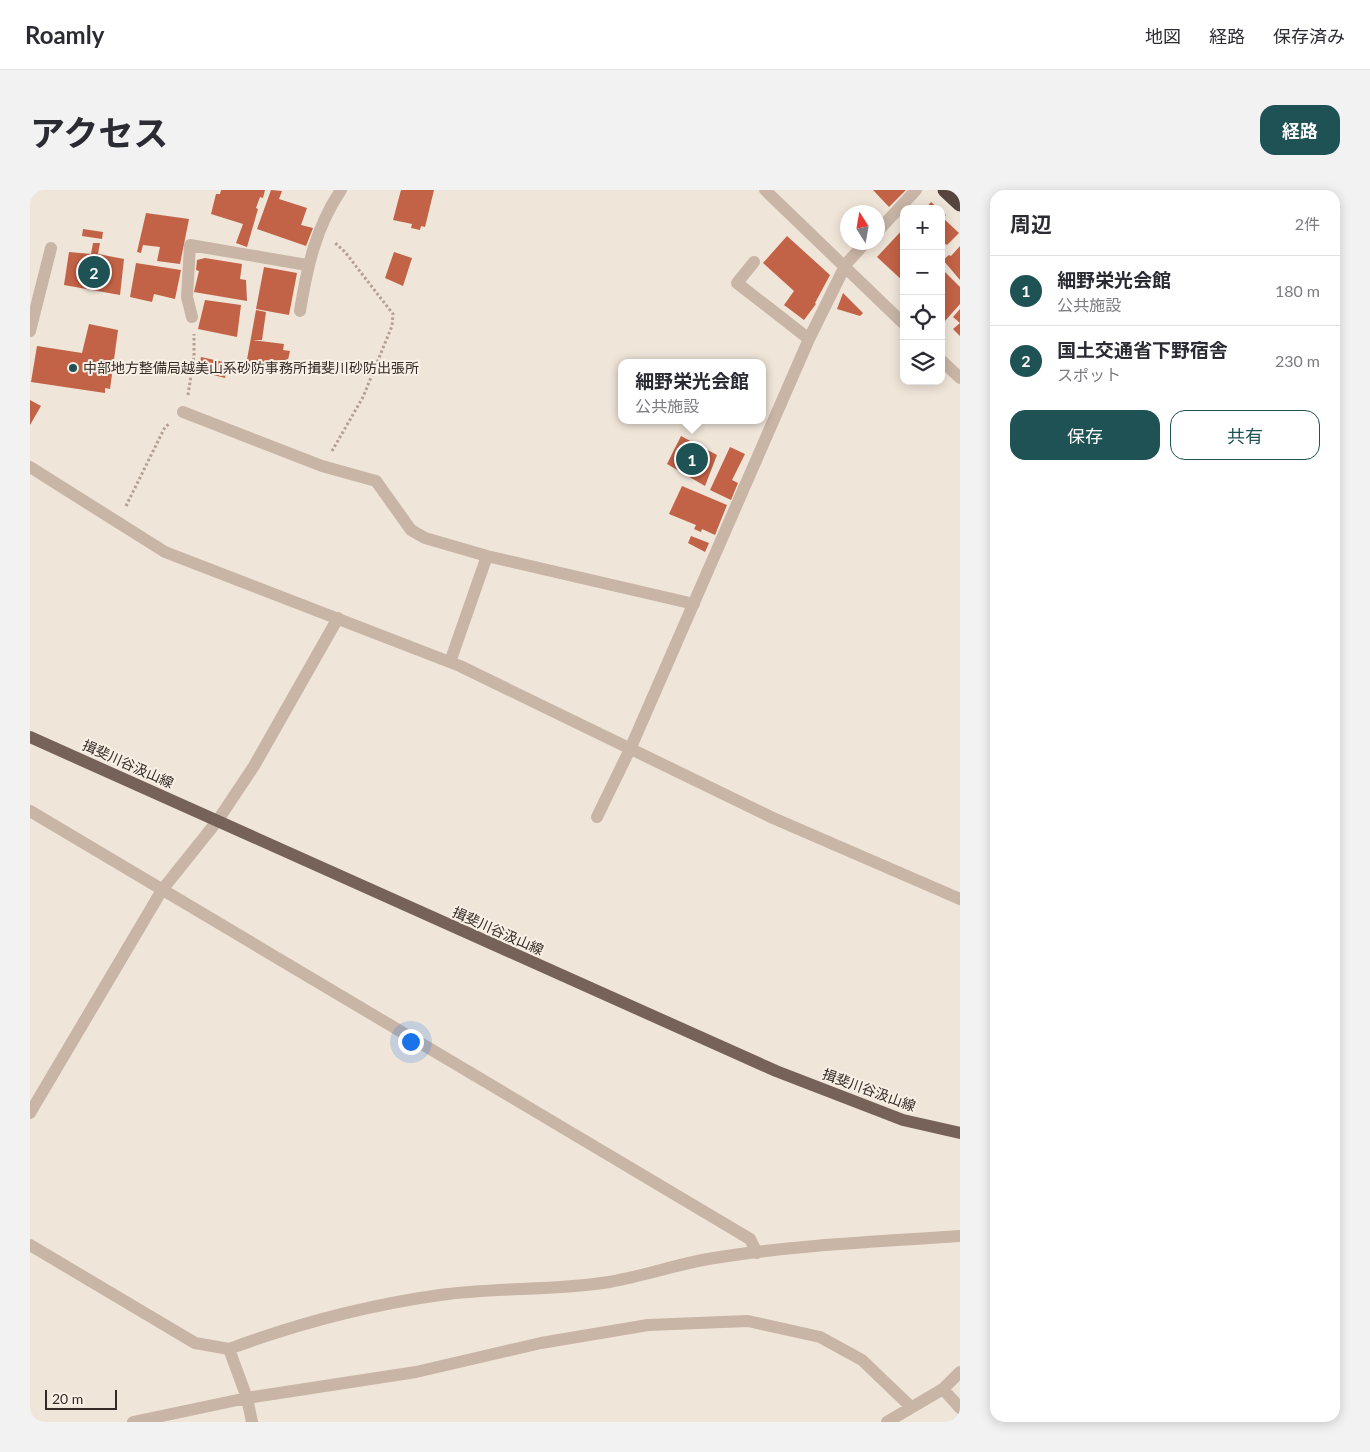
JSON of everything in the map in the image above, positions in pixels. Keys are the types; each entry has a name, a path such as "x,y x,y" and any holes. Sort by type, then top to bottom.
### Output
{"highway":[{"path":"945,190 960,204"}],"main road":[{"name":"揖斐川谷汲山線","path":"30,737 776,1071 903,1120 960,1133"}],"street":[{"path":"300,311 308,265 330,207 341,190"},
{"path":"765,190 900,320"},
{"path":"885,223 916,190"},
{"path":"192,318 187,297 190,245 308,265"},
{"path":"30,331 51,248"},
{"path":"597,817 631,747 809,339 845,267 859,250"},
{"path":"754,262 737,283 809,339"},
{"path":"945,364 960,378"},
{"path":"183,412 322,466 376,481 411,530 418,534 487,556 694,604"},
{"path":"30,467 165,552 450,662 631,747 773,818 960,899"},
{"path":"450,662 487,556"},
{"path":"30,1113 162,890 218,820 254,766 338,618"},
{"path":"30,810 750,1239 757,1253"},
{"path":"30,1245 195,1343 229,1349 272,1333 371,1308 441,1294 557,1288 610,1282 708,1259 812,1247 960,1236"},
{"path":"133,1422 247,1398 416,1372 541,1343 648,1325 748,1321 820,1336 862,1360 911,1408"},
{"path":"229,1349 247,1398 252,1422"},
{"path":"887,1422 943,1389 960,1372"},
{"path":"943,1389 960,1408"}],"path":[{"path":"320,230 345,252 393,314 392,326 363,397 322,466"},
{"path":"118,522 165,427 183,412 186,407 194,356"}],"building":[{"path":"221,190 265,190 263,198 260,197 256,208 258,209 247,247 236,243 243,224 211,214 216,194 220,194"},
{"path":"271,190 282,191 279,199 307,208 301,225 313,228 306,246 257,229"},
{"path":"401,190 434,190 425,227 421,226 420,230 411,228 412,224 393,220"},
{"path":"873,190 906,190 889,207"},
{"path":"146,213 189,219 180,264 157,261 160,247 143,245 141,253 137,252"},
{"path":"945,220 959,233 947,245 945,244"},
{"path":"83,229 103,232 102,239 82,236"},
{"path":"900,232 900,278 877,257"},
{"path":"787,236 830,275 816,304 804,320 784,305 794,291 763,263"},
{"path":"93,243 100,243 98,254 124,259 120,295 64,285 69,252 91,254"},
{"path":"960,246 960,280 945,262 945,258 949,255 951,256"},
{"path":"394,252 412,258 403,286 385,278"},
{"path":"205,258 242,264 240,279 246,280 247,301 194,292 199,271 196,270 197,260"},
{"path":"136,263 181,270 175,299 154,294 152,302 130,297"},
{"path":"264,267 297,273 289,315 256,309"},
{"path":"945,272 960,287 960,304 945,321"},
{"path":"843,293 863,313 860,316 837,309"},
{"path":"205,300 241,305 237,337 198,329"},
{"path":"960,309 960,323 953,317"},
{"path":"256,310 266,312 262,340 253,340 284,344 283,350 290,351 285,373 246,365"},
{"path":"960,323 960,336 953,329"},
{"name":"中部地方整備局越美山系砂防事務所揖斐川砂防出張所","path":"89,324 118,330 110,389 105,388 105,393 31,382 37,346 82,353"},
{"path":"201,357 228,363 225,378 198,371"},
{"path":"30,400 41,406 30,425"},
{"path":"681,436 717,455 705,486 667,464"},
{"path":"730,447 745,454 732,480 738,483 731,500 710,490"},
{"path":"682,486 727,505 715,535 702,529 701,532 694,529 696,525 669,514"},
{"path":"691,536 709,543 705,552 688,543"}],"place":[{"name":"国土交通省下野宿舎","path":"94,272"},
{"name":"中部地方整備局越美山系砂防事務所揖斐川砂防出張所","path":"73,368"},
{"name":"細野栄光会館","path":"692,459"}]}
